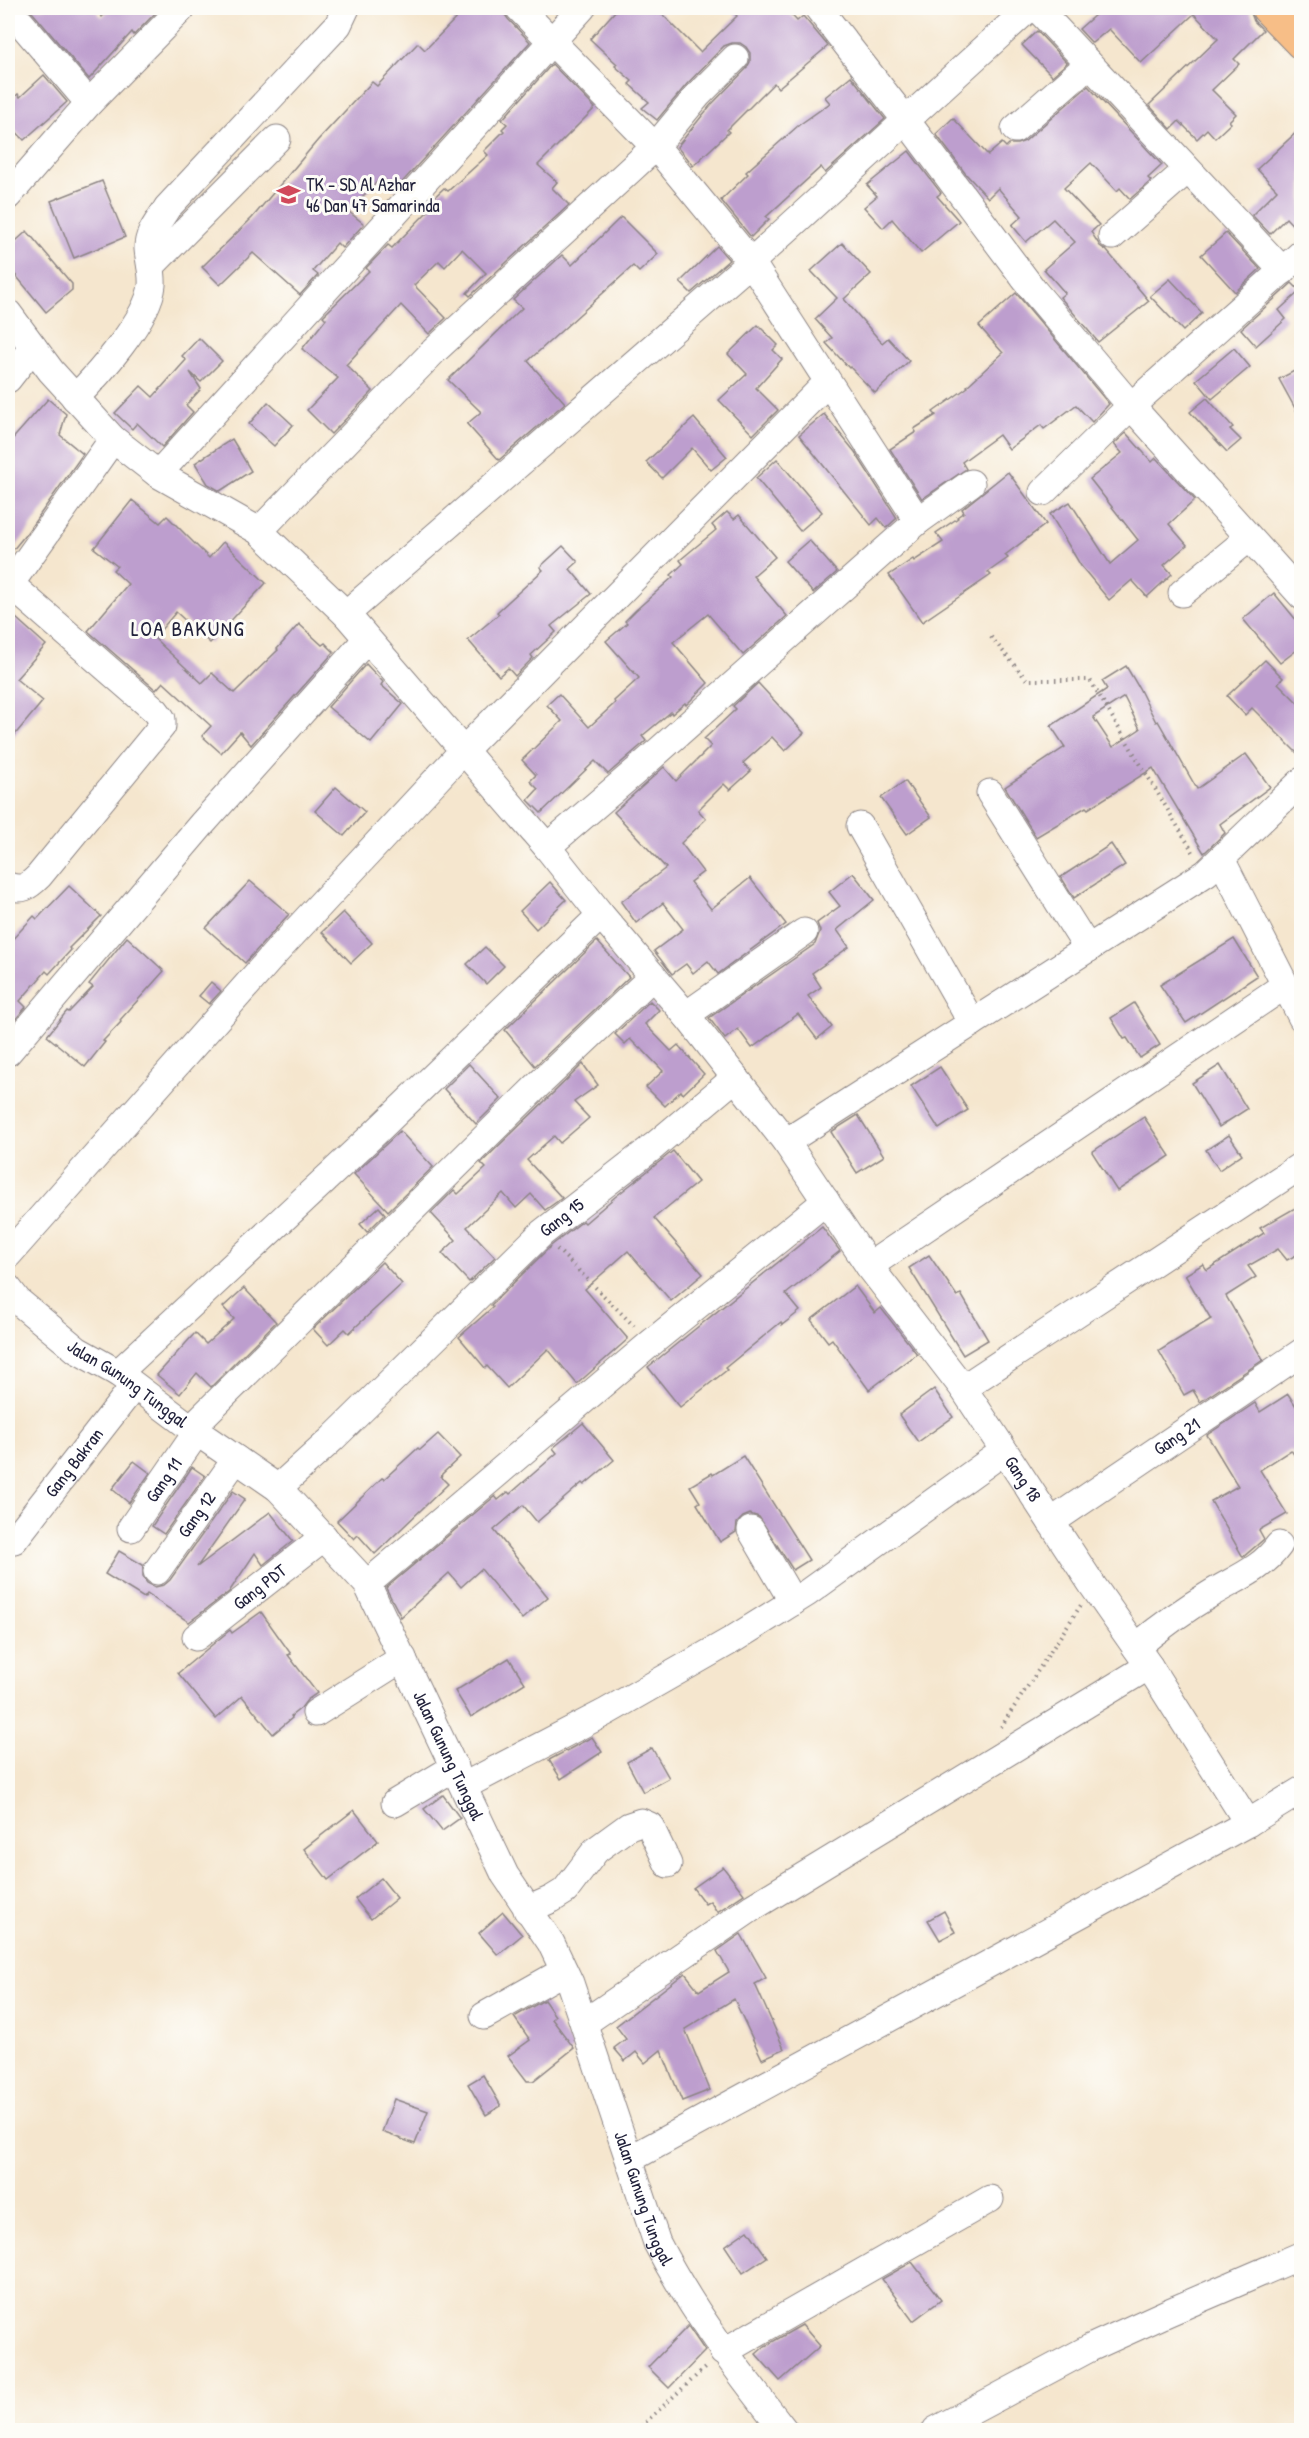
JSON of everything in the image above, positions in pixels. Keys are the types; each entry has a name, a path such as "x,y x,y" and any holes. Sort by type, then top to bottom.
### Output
{"main road":[{"path":"1268,8 1302,43"}],"street":[{"path":"8,196 89,104 182,8"},
{"path":"75,399 94,380 139,319 152,287 148,246 151,233 168,208 338,25 346,8"},
{"path":"519,8 655,147 751,262 918,521"},
{"path":"158,474 582,8"},
{"path":"818,8 905,119 1034,291 1131,406 1302,596"},
{"path":"346,614 751,262 1029,8"},
{"path":"1037,8 1187,170 1292,262 1131,406 1043,492"},
{"path":"21,23 89,104"},
{"path":"259,531 435,351 655,147 698,95 735,58"},
{"path":"1015,129 1089,64"},
{"path":"151,266 276,139"},
{"path":"1112,236 1187,170"},
{"name":"Gang 18","path":"8,313 75,399 113,439 158,474 259,531 346,614 547,847 686,1015 786,1142 869,1266 963,1388 1093,1586 1142,1656 1248,1823"},
{"path":"8,379 33,346"},
{"path":"8,1255 278,950 463,751 827,383"},
{"path":"8,886 17,889 28,887 39,876 162,726 162,719 156,711 9,586 113,439"},
{"path":"547,847 638,770 918,521 971,483"},
{"path":"1182,594 1249,538"},
{"path":"8,1052 202,824 367,639"},
{"path":"786,1142 1214,866 1302,781"},
{"path":"990,793 1088,949"},
{"path":"860,826 972,1023"},
{"path":"1214,866 1302,1018"},
{"name":"Gang Bakran","path":"14,1540 126,1380 374,1134 601,915"},
{"path":"686,1015 804,932"},
{"name":"Gang 11","path":"131,1528 194,1430 537,1086 653,976"},
{"path":"869,1266 1284,986"},
{"name":"Gang 15","path":"278,1488 542,1233 654,1146 735,1078"},
{"path":"963,1388 1302,1165"},
{"path":"368,1584 651,1343 826,1201"},
{"name":"Jalan Gunung Tunggal","path":"8,1288 18,1301 77,1350 126,1380 278,1488 368,1584 505,1875 526,1910 551,1944 564,1971 657,2243 677,2281 723,2352 784,2430"},
{"name":"Gang 21","path":"1051,1522 1302,1352"},
{"path":"395,1803 606,1712 732,1640 793,1602 1004,1452"},
{"name":"Gang 12","path":"157,1571 236,1459"},
{"path":"751,1530 793,1602"},
{"name":"Gang PDT","path":"196,1637 324,1537"},
{"path":"584,2024 753,1907 1142,1656 1173,1617 1256,1569 1271,1557 1279,1545"},
{"path":"316,1713 403,1658"},
{"path":"630,2159 1248,1823 1302,1790"},
{"path":"526,1910 565,1891 597,1850 629,1826 641,1822 650,1826 668,1863"},
{"path":"484,2016 564,1971"},
{"path":"723,2352 990,2199"},
{"path":"936,2430 1090,2348 1302,2255"}],"path":[{"path":"991,637 1027,680 1090,680 1214,866"},
{"path":"542,1233 651,1343"},
{"path":"997,1734 1093,1586"},
{"path":"637,2430 723,2352"}],"building":[{"path":"25,8 93,8 102,17 111,8 160,8 134,35 132,32 89,79 33,13"},
{"path":"466,8 500,8 530,42 395,190 382,177 348,211 364,224 342,248 337,243 313,271 318,275 300,295 253,253 220,285 202,267 252,218 318,140 372,82 377,86 418,43 425,50"},
{"path":"618,8 656,8 700,52 737,16 730,8 785,8 797,21 803,16 828,46 778,88 774,83 727,130 729,132 693,166 677,147 710,106 746,69 750,62 750,53 740,43 724,46 687,84 657,120 642,108 649,102 629,84 632,81 590,39"},
{"path":"1103,8 1249,8 1254,21 1263,30 1234,59 1239,64 1212,90 1236,114 1229,121 1231,123 1215,138 1207,129 1197,139 1179,121 1171,129 1149,105 1218,39 1194,14 1141,63 1109,29 1092,43 1079,29"},
{"path":"1037,31 1067,63 1052,76 1022,45"},
{"path":"552,64 595,108 538,165 557,182 552,188 569,205 470,296 467,293 486,273 462,249 445,267 439,261 414,285 446,318 429,334 401,305 346,365 373,391 331,434 307,410 338,378 302,349 326,319 323,316 369,271 366,268 388,245 392,248 431,208 427,204 444,188 448,191 488,155 484,151 504,131 502,129 507,124 502,120"},
{"path":"44,75 67,102 24,140 8,123 8,104 18,94 20,97"},
{"path":"851,76 885,119 825,173 821,167 766,217 769,219 751,237 721,200 748,174 746,172 799,125 830,103 825,97"},
{"path":"1088,86 1162,165 1148,178 1151,181 1130,199 1120,188 1117,191 1091,163 1064,188 1099,225 1091,232 1100,246 1107,251 1149,301 1098,342 1060,297 1065,293 1044,269 1075,242 1053,219 1026,242 1012,225 1022,216 998,188 988,198 965,173 936,134 953,118 988,155 1002,143 1006,147 1009,144 1025,141"},
{"path":"1302,127 1302,235 1286,218 1270,234 1252,215 1277,190 1257,169"},
{"path":"909,151 941,193 937,196 959,221 921,253 892,219 883,228 864,207 877,196 867,185"},
{"path":"102,181 125,237 74,258 51,201"},
{"path":"621,217 658,254 639,272 633,266 528,361 565,403 499,460 467,424 481,412 448,380 522,308 513,300 562,255 572,265"},
{"path":"27,231 72,284 72,290 46,312 8,266 8,248"},
{"path":"1226,233 1260,269 1235,292 1201,255"},
{"path":"842,243 871,274 844,299 882,343 888,338 909,361 875,393 826,343 832,338 815,319 837,298 811,271"},
{"path":"717,246 729,260 691,293 680,282"},
{"path":"1170,279 1202,313 1183,331 1150,296"},
{"path":"1292,283 1300,291 1279,310 1286,319 1256,346 1241,329"},
{"path":"1016,293 1109,404 1092,422 1076,405 1044,429 1041,425 1009,449 999,435 962,462 966,469 922,499 890,449 916,432 914,429 936,415 933,412 968,387 1003,353 979,326"},
{"path":"758,325 778,345 773,350 782,359 756,388 778,410 753,435 719,400 747,374 728,354"},
{"path":"199,338 222,361 201,382 190,372 201,389 186,405 193,412 162,447 137,423 132,429 115,413 141,386 153,397 186,360 182,356"},
{"path":"1234,348 1250,367 1212,399 1196,380"},
{"path":"1302,367 1302,421 1279,379"},
{"path":"1207,398 1233,427 1230,429 1241,440 1227,452 1190,412"},
{"path":"48,399 66,414 60,435 83,454 8,556 8,444"},
{"path":"268,402 293,425 274,446 249,424"},
{"path":"824,414 855,452 897,518 886,528 878,518 871,525 799,435"},
{"path":"694,418 727,457 711,470 692,448 662,478 646,462"},
{"path":"1126,433 1152,462 1156,458 1195,500 1169,524 1187,545 1164,565 1172,574 1147,597 1132,580 1109,600 1081,566 1050,514 1070,502 1110,564 1138,540 1090,479 1122,453 1114,444"},
{"path":"232,439 251,471 220,491 208,484 195,463"},
{"path":"777,459 822,512 800,531 756,478"},
{"path":"1008,472 1046,524 1005,555 1008,558 988,572 991,575 922,622 889,575 943,542 936,533 958,518 964,512 962,509"},
{"path":"132,500 160,523 167,516 209,558 223,542 266,583 210,643 176,612 154,638 202,683 212,673 234,693 278,650 299,624 322,645 325,643 334,652 251,745 240,732 221,753 202,736 211,726 163,682 156,690 88,631 128,584 113,570 117,566 94,548"},
{"path":"727,512 734,519 739,515 775,557 753,576 787,616 743,655 708,614 673,642 708,683 686,705 685,703 672,714 671,712 642,736 646,741 608,774 595,761 541,813 528,800 538,789 530,781 536,775 522,760 562,721 547,705 559,694 589,727 639,678 606,641 673,577 671,575 683,564 680,560 716,530 712,525"},
{"path":"809,540 837,572 813,593 785,561"},
{"path":"563,546 578,562 570,569 591,594 551,626 556,632 531,655 533,658 515,676 508,668 499,676 468,640 499,614 497,612 543,570 540,567"},
{"path":"1274,593 1302,627 1302,646 1280,663 1243,619"},
{"path":"16,618 46,645 16,679 43,701 8,743 8,628"},
{"path":"1265,660 1283,678 1278,683 1302,707 1302,758 1252,708 1245,715 1227,696"},
{"path":"366,664 383,682 381,685 403,704 371,743 328,707"},
{"path":"1126,666 1156,722 1158,721 1197,789 1246,754 1270,787 1220,824 1225,833 1204,853 1153,768 1088,809 1086,807 1036,837 1005,787 1065,747 1051,726 1107,689 1102,681","holes":["1124,697 1140,729 1113,747 1093,717"]},
{"path":"758,683 804,733 785,751 772,737 743,763 751,771 730,790 724,784 698,810 706,819 681,843 703,872 690,882 711,909 750,878 786,924 718,974 708,961 693,973 686,964 672,974 654,951 683,929 663,903 636,923 621,902 666,868 614,812 664,767 676,781 711,746 704,739 736,709 733,706"},
{"path":"905,781 931,817 907,834 881,798"},
{"path":"336,787 365,812 344,836 315,811"},
{"path":"1111,844 1125,865 1074,898 1061,877"},
{"path":"853,873 874,900 837,930 849,947 812,973 821,987 808,996 832,1027 817,1039 798,1014 752,1048 738,1029 725,1039 709,1018 815,944 820,931 817,923 840,906 829,892"},
{"path":"250,881 289,914 245,963 206,928"},
{"path":"550,882 566,900 536,929 520,911"},
{"path":"69,886 101,916 69,948 71,950 49,974 46,971 20,1001 26,1007 8,1028 8,944 34,916 37,919"},
{"path":"343,912 372,943 351,963 322,932"},
{"path":"127,937 164,971 120,1020 121,1022 103,1041 105,1042 85,1067 47,1036 67,1011 69,1012 93,987 89,984"},
{"path":"1234,939 1257,976 1186,1023 1160,985"},
{"path":"597,941 629,977 535,1066 505,1030"},
{"path":"485,947 504,966 486,984 467,964"},
{"path":"211,982 221,991 209,1004 199,996"},
{"path":"650,1001 659,1010 645,1024 671,1051 678,1045 704,1074 683,1094 681,1091 665,1106 646,1087 663,1071 630,1039 625,1044 615,1034"},
{"path":"1134,1003 1160,1045 1140,1058 1127,1038 1124,1039 1111,1018"},
{"path":"469,1064 501,1099 476,1124 444,1089"},
{"path":"583,1064 598,1085 574,1102 589,1118 560,1143 554,1136 527,1160 562,1198 545,1210 531,1194 516,1208 503,1193 467,1227 495,1257 469,1282 442,1253 456,1240 431,1213 454,1190 458,1194 486,1168 481,1163"},
{"path":"1220,1065 1247,1109 1219,1127 1192,1083"},
{"path":"940,1067 968,1110 939,1129 911,1086"},
{"path":"858,1115 884,1156 857,1173 831,1132"},
{"path":"1144,1117 1170,1156 1117,1191 1092,1152"},
{"path":"400,1131 433,1167 388,1211 354,1174"},
{"path":"1229,1135 1242,1154 1219,1170 1206,1150"},
{"path":"673,1151 698,1182 654,1218 703,1274 671,1301 628,1251 585,1289 628,1339 577,1384 548,1349 507,1388 487,1366 485,1368 459,1337 493,1307 491,1305 552,1245 583,1221 585,1223"},
{"path":"1302,1204 1302,1252 1287,1260 1278,1249 1248,1266 1256,1277 1226,1296 1263,1360 1200,1402 1193,1390 1184,1395 1159,1351 1211,1319 1185,1275 1203,1264 1207,1270 1264,1233 1260,1228"},
{"path":"379,1207 385,1214 367,1232 360,1224"},
{"path":"822,1227 840,1251 786,1294 800,1311 782,1325 781,1322 725,1368 727,1370 680,1407 648,1367"},
{"path":"929,1255 957,1296 961,1294 988,1340 963,1355 909,1268"},
{"path":"382,1262 402,1284 349,1333 345,1329 328,1345 313,1329"},
{"path":"855,1286 875,1313 881,1308 917,1354 869,1390 832,1339 828,1342 811,1320"},
{"path":"244,1288 276,1322 211,1387 197,1373 180,1394 157,1375 195,1333 206,1344 234,1319 223,1307"},
{"path":"934,1389 953,1417 918,1442 899,1415"},
{"path":"1288,1394 1302,1415 1302,1466 1291,1450 1260,1470 1287,1514 1259,1530 1264,1539 1243,1557 1211,1501 1238,1486 1207,1435 1255,1403 1260,1412"},
{"path":"583,1423 614,1460 584,1485 582,1483 537,1522 523,1505 494,1530 548,1597 522,1619 481,1569 461,1587 449,1573 401,1617 386,1588 495,1496 498,1500 508,1492 510,1494 557,1453 553,1448"},
{"path":"438,1434 460,1457 442,1474 441,1477 448,1484 375,1554 358,1535 354,1539 337,1521 382,1478 384,1479 418,1448 420,1450"},
{"path":"743,1456 809,1560 793,1570 759,1517 750,1514 743,1517 737,1523 736,1532 720,1542 697,1504 700,1502 690,1486"},
{"path":"134,1461 150,1473 129,1503 112,1489"},
{"path":"192,1467 205,1476 164,1534 152,1526"},
{"path":"233,1491 245,1499 197,1567 270,1512 293,1541 263,1565 255,1553 229,1592 189,1622 147,1594 144,1598 105,1574 119,1551 143,1565 143,1577 147,1583 155,1587 164,1585 170,1580"},
{"path":"261,1612 291,1654 288,1655 317,1693 273,1734 242,1696 216,1719 178,1673 230,1630 232,1633"},
{"path":"509,1658 525,1683 471,1717 455,1691"},
{"path":"592,1737 602,1752 561,1779 549,1760"},
{"path":"652,1748 669,1778 643,1792 627,1762"},
{"path":"443,1795 460,1818 442,1831 424,1809"},
{"path":"354,1810 378,1841 328,1880 304,1849"},
{"path":"723,1867 744,1894 717,1912 710,1901 705,1904 693,1888"},
{"path":"381,1878 397,1898 371,1919 355,1899"},
{"path":"944,1911 955,1932 940,1940 928,1920"},
{"path":"503,1912 522,1935 498,1955 479,1933"},
{"path":"741,1934 766,1978 755,1984 784,2049 762,2059 734,1999 685,2029 710,2090 682,2101 661,2050 645,2063 636,2052 625,2061 614,2048 626,2039 616,2026 685,1973 699,1991 729,1972 717,1951"},
{"path":"544,2000 555,2016 552,2019 574,2048 533,2081 527,2081 508,2056 530,2040 514,2017"},
{"path":"483,2075 501,2106 486,2115 468,2084"},
{"path":"394,2099 428,2111 415,2144 382,2132"},
{"path":"748,2230 767,2257 743,2273 725,2246"},
{"path":"912,2262 941,2300 913,2321 882,2279"},
{"path":"802,2325 820,2346 780,2381 756,2354 765,2346"},
{"path":"688,2326 705,2351 669,2388 648,2367"}],"place":[{"name":"TK - SD Al Azhar 46 Dan 47 Samarinda","path":"288,195"}],"district":[{"name":"LOA BAKUNG","path":"188,629"}]}
